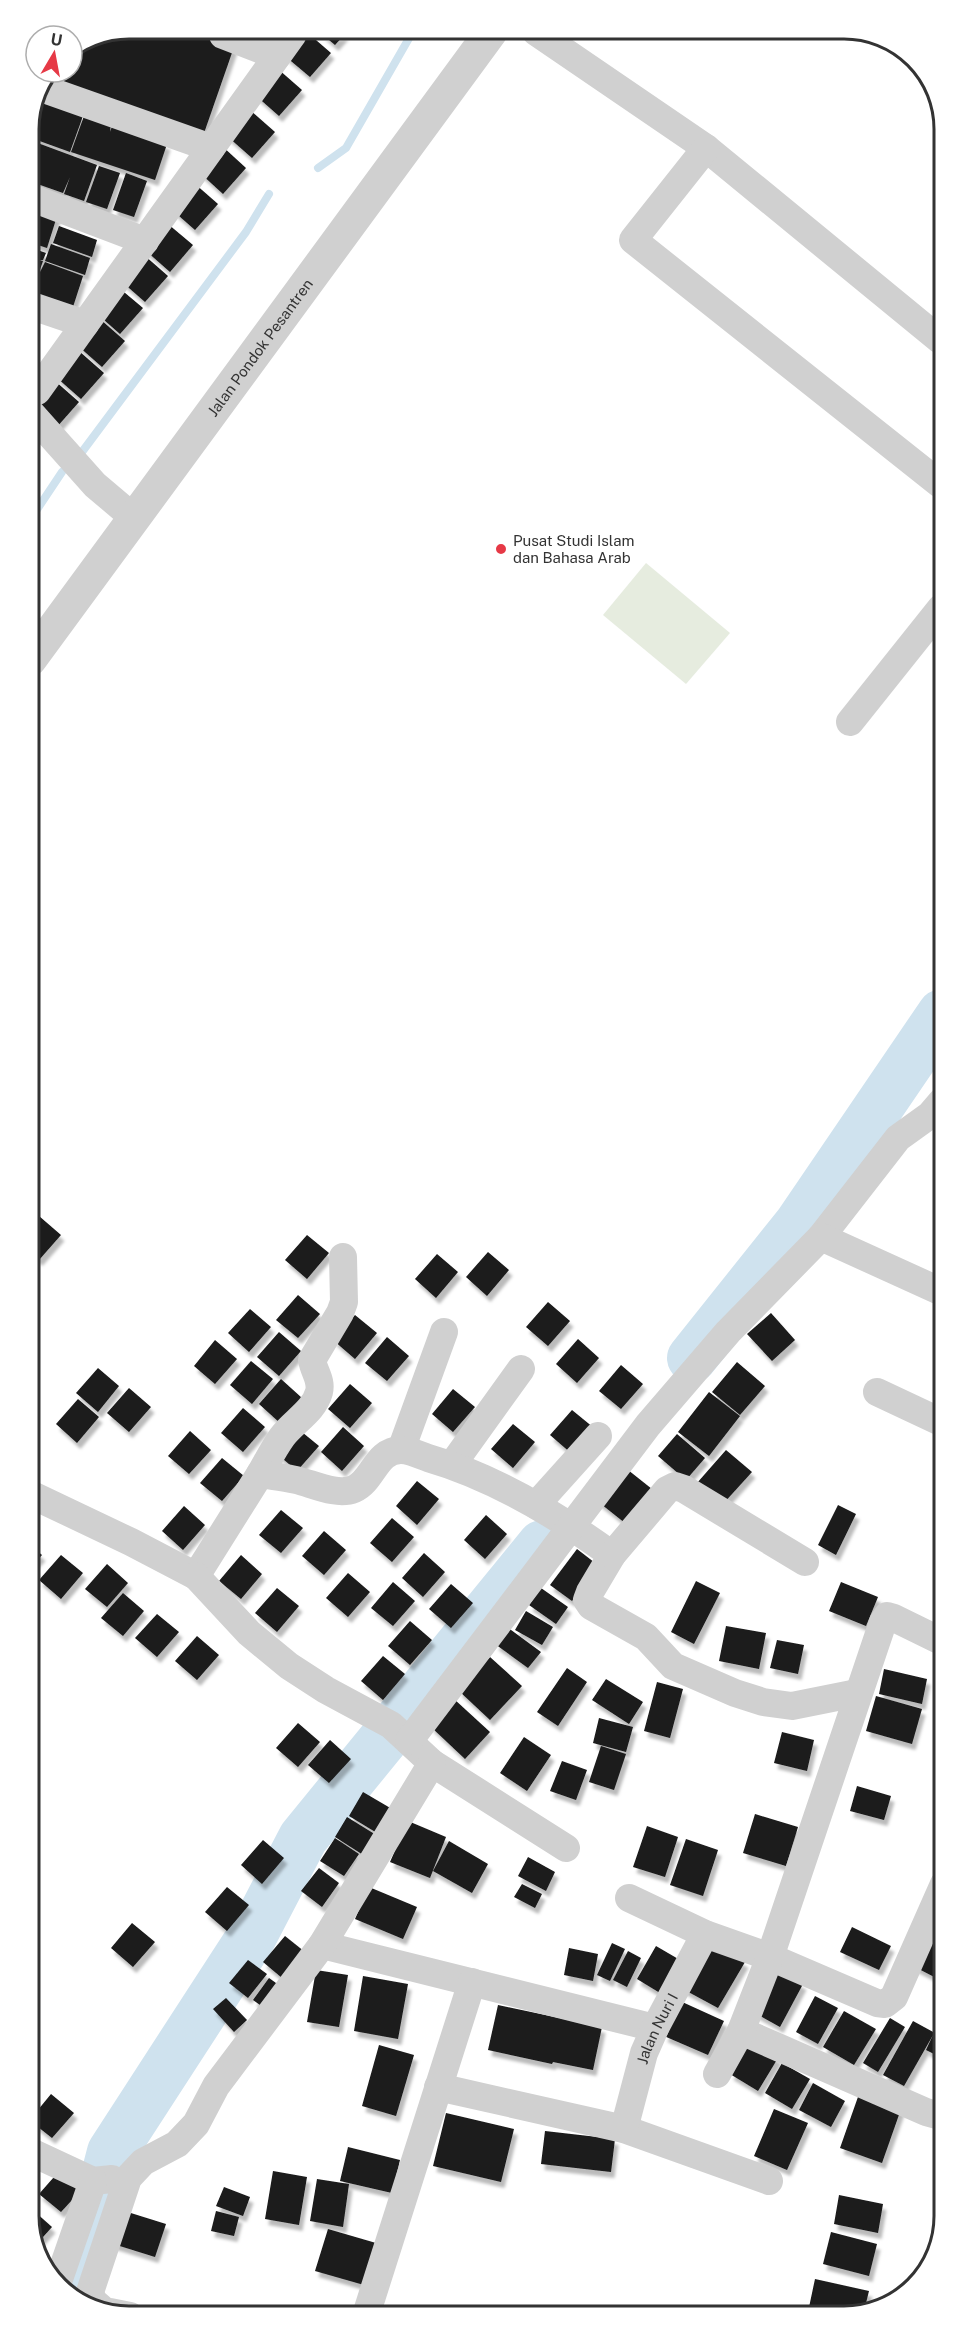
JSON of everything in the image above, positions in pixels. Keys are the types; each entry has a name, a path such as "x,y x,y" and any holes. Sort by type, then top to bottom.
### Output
{"street":[{"path":"39,392 85,324 285,45 247,39"},
{"name":"Jalan Pondok Pesantren","path":"39,648 485,39"},
{"path":"546,39 706,148 934,335"},
{"path":"48,90 211,148"},
{"path":"706,148 633,240 934,479"},
{"path":"39,200 145,241"},
{"path":"39,308 85,324"},
{"path":"39,409 95,485 134,518"},
{"path":"850,722 934,616"},
{"path":"401,1733 691,1374 728,1332 821,1237 898,1138 934,1110"},
{"path":"821,1237 934,1288"},
{"path":"196,1576 283,1435 312,1406 319,1393 320,1379 312,1360 340,1314 344,1302 343,1257"},
{"path":"401,1450 444,1332"},
{"path":"452,1465 521,1369"},
{"path":"878,1392 934,1419"},
{"path":"539,1507 598,1436"},
{"path":"260,1474 294,1479 336,1491 354,1489 363,1482 376,1463 387,1454 401,1450 452,1465 539,1507 569,1524 612,1555"},
{"path":"805,1562 684,1488 675,1486 667,1490 612,1555 587,1600 591,1606 646,1637 673,1666 735,1693 792,1706 857,1693"},
{"path":"39,1498 196,1576 249,1634 290,1666 326,1690 401,1733 432,1763 567,1848"},
{"path":"717,2074 741,2031 770,1957 857,1693 883,1622 887,1616 894,1617 934,1631"},
{"path":"61,2276 109,2179 177,2144 196,2124 216,2086 322,1945 432,1763"},
{"path":"629,1898 705,1934 770,1957 876,2003 885,2004 894,1996 934,1906"},
{"name":"Jalan Nuri I","path":"624,2129 639,2072 655,2028 705,1934"},
{"path":"322,1945 655,2028"},
{"path":"369,2306 472,1982"},
{"path":"741,2031 934,2114"},
{"path":"438,2087 624,2129 769,2181"},
{"path":"39,2155 109,2179"},
{"path":"92,2298 90,2292 109,2179"}],"shaded area":[{"path":"646,563 730,633 686,684 603,615"}],"building":[{"path":"128,39 212,39 234,47 203,136 59,84 84,84 84,51 94,46"},
{"path":"300,39 315,39 331,53 310,77 285,56"},
{"path":"328,39 340,39 335,45"},
{"path":"278,69 302,90 279,116 254,94"},
{"path":"43,102 83,116 70,152 39,141 39,123"},
{"path":"250,110 275,132 252,158 227,136"},
{"path":"84,116 111,126 110,132 112,126 167,144 155,180 71,152"},
{"path":"39,143 97,165 84,201 64,194 70,177 63,193 39,185"},
{"path":"222,146 246,168 223,194 199,172"},
{"path":"99,166 120,173 107,209 86,202"},
{"path":"126,173 147,181 134,217 113,210"},
{"path":"194,183 218,204 195,230 170,208"},
{"path":"40,207 58,213 47,248 39,245"},
{"path":"168,224 193,245 170,272 145,250"},
{"path":"59,226 97,240 92,257 53,243"},
{"path":"51,244 90,258 85,275 45,261"},
{"path":"39,251 46,253 43,260 39,260"},
{"path":"144,255 168,276 145,302 121,281"},
{"path":"39,260 43,261 39,272"},
{"path":"45,262 83,276 72,310 39,298 39,274"},
{"path":"118,287 143,308 120,334 95,312"},
{"path":"100,319 125,341 102,367 77,345"},
{"path":"79,351 104,373 81,399 56,377"},
{"path":"54,380 79,402 56,428 39,413 39,397"},
{"path":"39,1216 61,1235 39,1260"},
{"path":"307,1235 329,1253 307,1279 285,1260"},
{"path":"488,1252 509,1270 487,1296 466,1277"},
{"path":"437,1254 458,1272 436,1298 415,1279"},
{"path":"298,1295 320,1314 298,1338 276,1320"},
{"path":"548,1302 570,1321 548,1346 526,1327"},
{"path":"250,1309 271,1327 249,1352 228,1333"},
{"path":"771,1313 795,1340 772,1361 747,1334"},
{"path":"355,1315 377,1333 355,1359 333,1340"},
{"path":"279,1332 301,1351 279,1376 257,1357"},
{"path":"387,1337 409,1356 387,1381 365,1363"},
{"path":"578,1339 599,1358 577,1383 556,1364"},
{"path":"215,1340 237,1359 215,1384 194,1366"},
{"path":"251,1361 273,1379 252,1404 230,1385"},
{"path":"737,1362 765,1386 740,1415 712,1392"},
{"path":"621,1365 643,1384 621,1409 599,1391"},
{"path":"98,1368 119,1386 98,1412 76,1393"},
{"path":"281,1379 302,1398 280,1423 259,1404"},
{"path":"350,1384 372,1403 350,1428 328,1409"},
{"path":"129,1388 151,1407 129,1432 107,1413"},
{"path":"453,1389 475,1407 453,1432 432,1414"},
{"path":"709,1392 740,1416 709,1456 678,1432"},
{"path":"78,1399 99,1417 77,1443 56,1424"},
{"path":"243,1408 265,1427 243,1452 221,1433"},
{"path":"572,1410 594,1428 572,1454 550,1435"},
{"path":"513,1424 535,1442 513,1468 491,1449"},
{"path":"343,1427 364,1446 342,1471 321,1452"},
{"path":"297,1428 319,1446 297,1471 275,1452"},
{"path":"190,1431 211,1450 189,1474 168,1456"},
{"path":"677,1434 705,1458 686,1480 658,1456"},
{"path":"726,1450 752,1472 722,1505 697,1483"},
{"path":"222,1458 244,1476 222,1501 200,1483"},
{"path":"623,1466 657,1493 630,1527 596,1500"},
{"path":"417,1481 439,1499 417,1525 396,1506"},
{"path":"838,1505 856,1514 836,1555 818,1545"},
{"path":"184,1506 205,1525 183,1550 162,1531"},
{"path":"281,1510 303,1528 281,1553 259,1535"},
{"path":"486,1515 507,1534 485,1559 464,1540"},
{"path":"392,1518 414,1537 392,1562 370,1543"},
{"path":"324,1531 346,1550 324,1575 302,1556"},
{"path":"577,1549 599,1566 572,1601 550,1585"},
{"path":"424,1553 445,1572 423,1597 402,1578"},
{"path":"61,1555 83,1573 61,1599 39,1580"},
{"path":"241,1555 262,1574 241,1599 219,1581"},
{"path":"107,1564 128,1583 107,1607 85,1589"},
{"path":"348,1573 370,1592 348,1617 326,1598"},
{"path":"696,1581 720,1593 694,1644 671,1632"},
{"path":"393,1582 415,1601 393,1626 371,1608"},
{"path":"841,1582 878,1597 866,1626 829,1611"},
{"path":"451,1584 473,1603 451,1628 429,1609"},
{"path":"277,1588 299,1606 277,1632 255,1613"},
{"path":"541,1588 568,1607 556,1624 529,1605"},
{"path":"123,1593 144,1611 123,1636 101,1618"},
{"path":"526,1611 553,1627 542,1645 515,1630"},
{"path":"157,1614 179,1632 157,1657 135,1638"},
{"path":"410,1621 432,1640 410,1665 388,1646"},
{"path":"726,1626 766,1633 759,1669 719,1661"},
{"path":"507,1627 541,1652 528,1668 495,1644"},
{"path":"197,1636 219,1655 197,1680 175,1661"},
{"path":"777,1640 804,1645 798,1674 770,1668"},
{"path":"383,1656 405,1674 383,1700 361,1681"},
{"path":"490,1657 522,1686 490,1720 458,1690"},
{"path":"567,1668 587,1682 558,1726 537,1712"},
{"path":"884,1669 927,1679 922,1704 879,1694"},
{"path":"606,1679 643,1702 629,1724 592,1700"},
{"path":"657,1682 683,1689 670,1738 644,1731"},
{"path":"876,1696 922,1709 912,1744 866,1731"},
{"path":"454,1699 490,1732 465,1759 430,1726"},
{"path":"599,1718 633,1727 626,1752 593,1743"},
{"path":"298,1723 320,1742 298,1767 276,1748"},
{"path":"782,1732 814,1740 807,1771 774,1763"},
{"path":"524,1737 551,1755 527,1791 500,1773"},
{"path":"330,1740 351,1759 329,1783 308,1765"},
{"path":"601,1746 626,1754 614,1790 589,1782"},
{"path":"562,1761 587,1770 576,1800 550,1791"},
{"path":"857,1786 891,1796 884,1820 850,1811"},
{"path":"363,1792 392,1809 377,1833 349,1816"},
{"path":"755,1814 798,1827 786,1866 743,1853"},
{"path":"347,1817 381,1838 368,1858 335,1837"},
{"path":"408,1821 446,1837 430,1878 390,1862"},
{"path":"647,1826 678,1837 665,1877 633,1867"},
{"path":"335,1838 359,1854 344,1876 320,1861"},
{"path":"686,1839 718,1850 703,1896 670,1885"},
{"path":"263,1840 284,1858 262,1884 241,1865"},
{"path":"449,1841 488,1864 472,1893 433,1871"},
{"path":"528,1857 555,1872 546,1891 518,1876"},
{"path":"319,1868 339,1883 322,1907 301,1891"},
{"path":"522,1884 542,1894 535,1908 514,1897"},
{"path":"227,1887 249,1905 227,1931 205,1912"},
{"path":"369,1887 417,1907 403,1939 355,1919"},
{"path":"132,1923 155,1942 133,1967 111,1948"},
{"path":"934,1926 934,1977 913,1966"},
{"path":"852,1927 891,1946 879,1970 840,1952"},
{"path":"285,1936 310,1956 288,1983 263,1962"},
{"path":"708,1941 745,1962 718,2008 681,1988"},
{"path":"612,1943 625,1949 610,1981 597,1975"},
{"path":"656,1946 680,1960 660,1993 637,1979"},
{"path":"569,1948 598,1954 593,1981 564,1975"},
{"path":"628,1951 641,1958 627,1987 613,1980"},
{"path":"248,1960 267,1974 248,1998 229,1983"},
{"path":"316,1970 348,1975 339,2027 307,2022"},
{"path":"776,1970 803,1984 780,2027 753,2012"},
{"path":"363,1976 408,1984 398,2039 354,2031"},
{"path":"269,1978 283,1988 267,2010 253,2000"},
{"path":"815,1996 838,2008 818,2044 796,2032"},
{"path":"226,1998 247,2020 234,2032 213,2009"},
{"path":"680,2001 724,2021 708,2055 664,2036"},
{"path":"498,2005 602,2027 593,2070 488,2050"},
{"path":"844,2011 876,2029 854,2065 823,2047"},
{"path":"890,2018 905,2027 878,2072 863,2063"},
{"path":"913,2021 934,2032 934,2054 926,2050 933,2035 904,2086 883,2075"},
{"path":"750,2041 778,2058 758,2091 730,2074"},
{"path":"379,2045 414,2055 396,2116 362,2106"},
{"path":"782,2063 810,2079 792,2109 765,2093"},
{"path":"813,2083 845,2101 831,2127 799,2110"},
{"path":"51,2094 74,2113 52,2138 39,2128 39,2109"},
{"path":"859,2094 901,2109 882,2163 840,2148"},
{"path":"774,2109 808,2123 787,2170 754,2156"},
{"path":"446,2113 514,2129 501,2182 433,2166"},
{"path":"545,2131 615,2139 611,2172 541,2164"},
{"path":"348,2147 400,2160 392,2193 340,2181"},
{"path":"61,2169 83,2188 61,2212 39,2194"},
{"path":"273,2171 307,2177 299,2225 265,2219"},
{"path":"317,2179 349,2184 343,2227 310,2221"},
{"path":"224,2187 250,2197 243,2216 216,2206"},
{"path":"839,2195 883,2204 878,2233 834,2224"},
{"path":"118,2209 166,2224 155,2257 107,2242"},
{"path":"216,2211 239,2217 234,2236 211,2231"},
{"path":"39,2215 52,2227 42,2238"},
{"path":"328,2229 376,2243 364,2285 315,2271"},
{"path":"831,2232 877,2244 869,2276 823,2264"},
{"path":"815,2279 869,2291 866,2303 844,2306 809,2306"}],"waterway":[{"path":"318,168 346,148 409,39"},
{"path":"79,456 246,232 269,194"},
{"path":"39,506 62,472"},
{"path":"692,1358 799,1224 934,1026"},
{"path":"76,2289 112,2152 252,1936 303,1838 542,1545"}],"place":[{"name":"Pusat Studi Islam dan Bahasa Arab","path":"501,549"}]}
